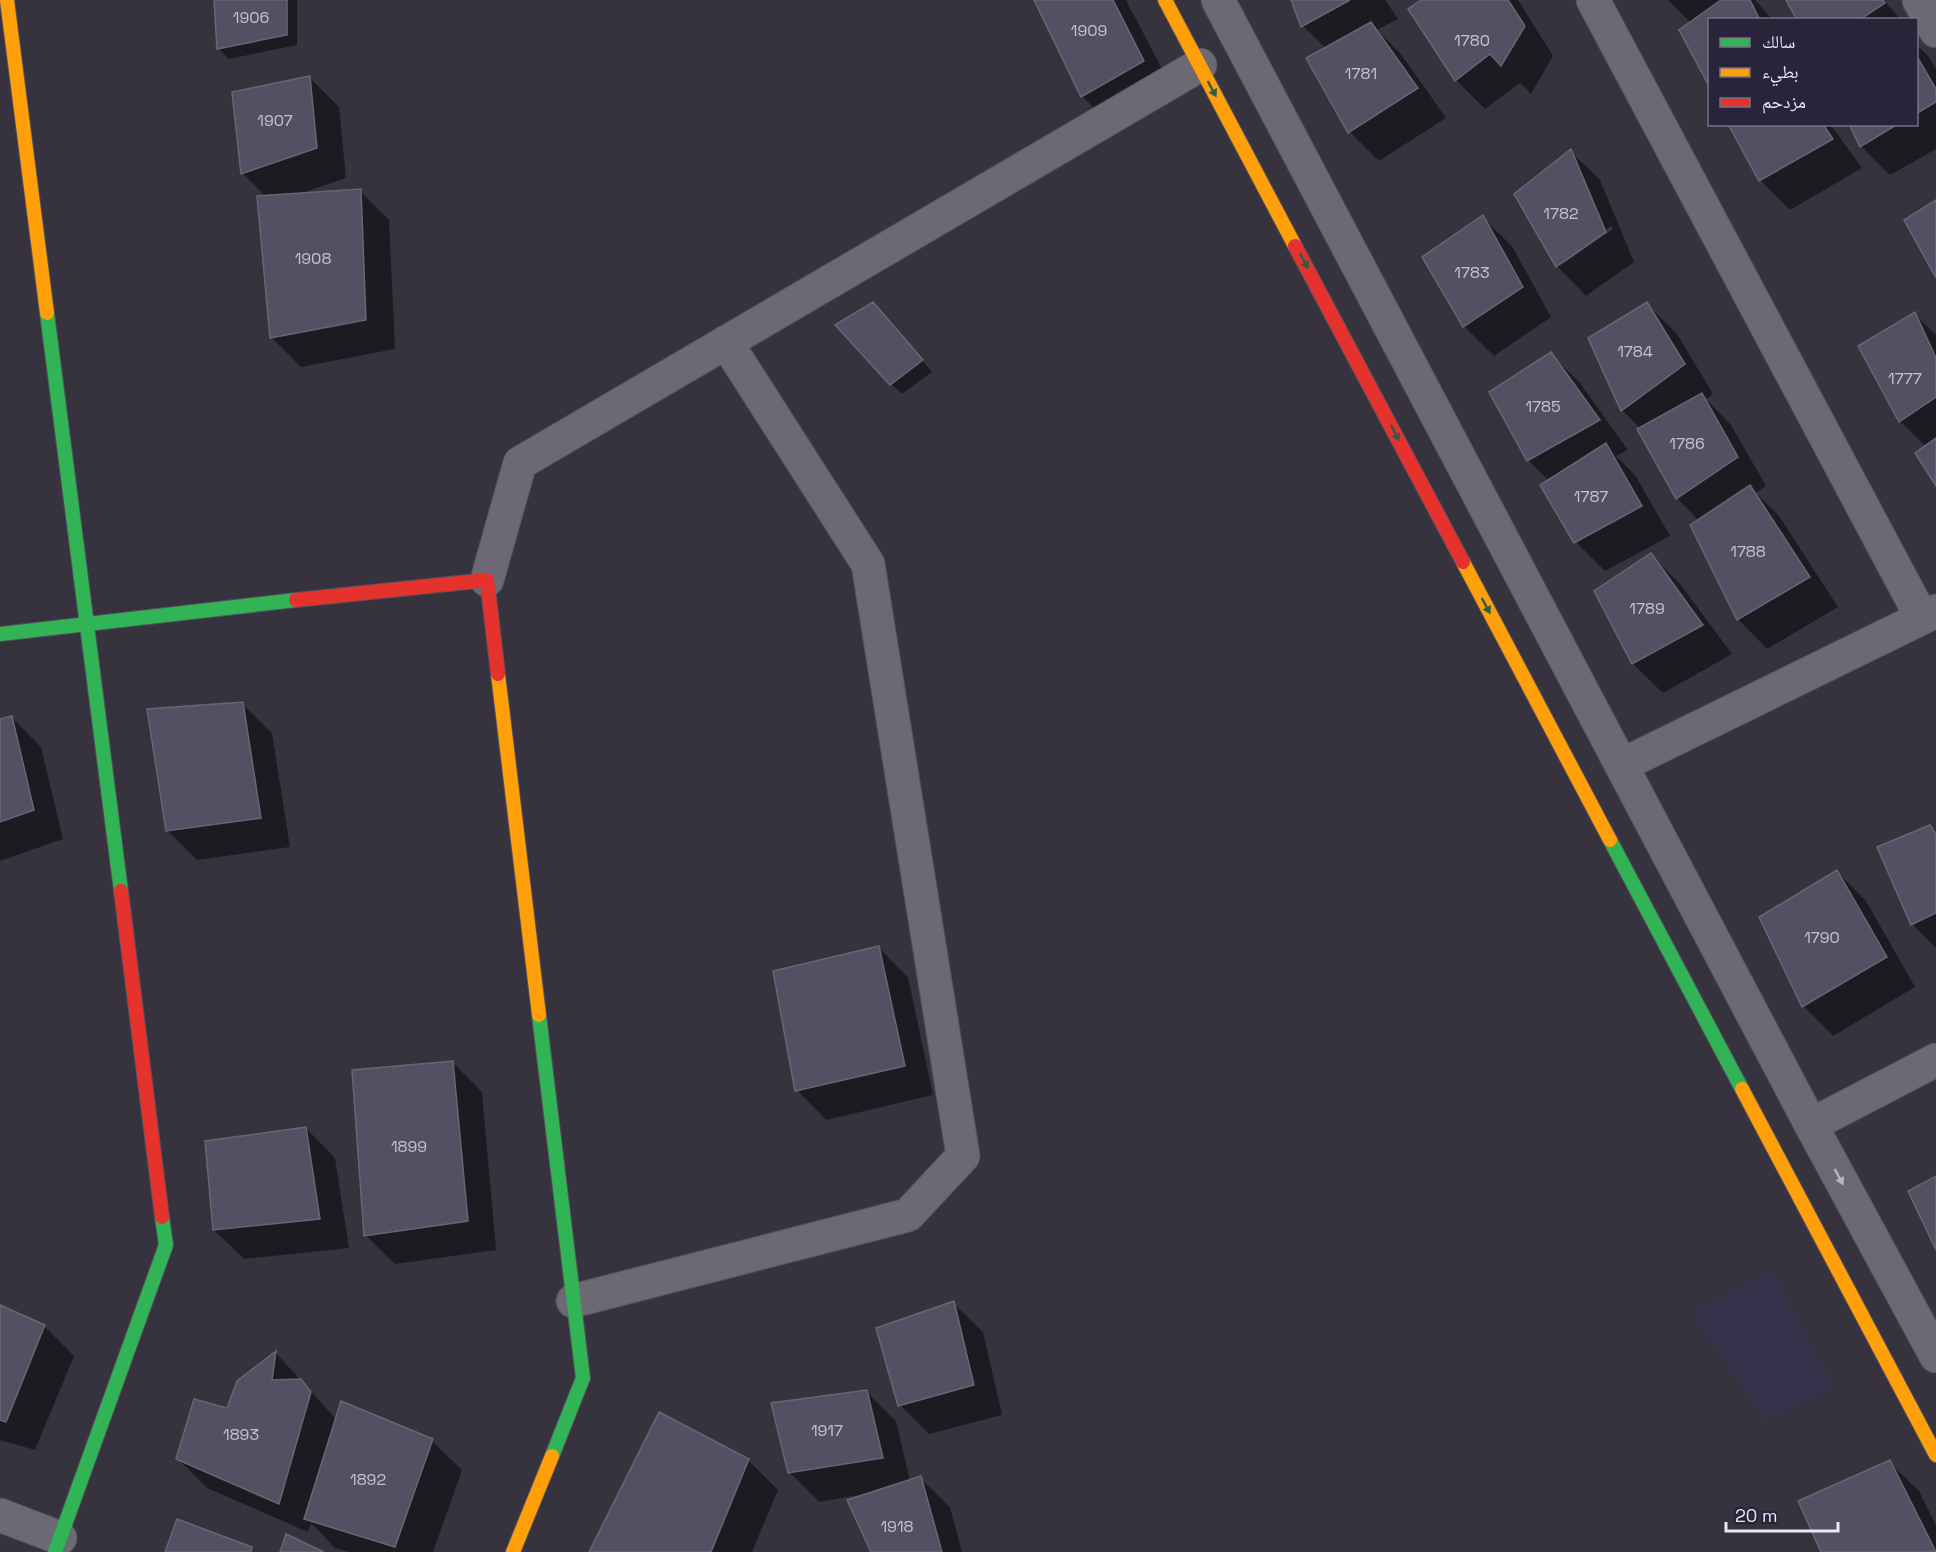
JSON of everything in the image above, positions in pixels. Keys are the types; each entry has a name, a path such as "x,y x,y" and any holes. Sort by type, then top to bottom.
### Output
{"street":[{"path":"0,1515 58,1545 166,1245 8,0"},
{"path":"1165,0 1936,1455"},
{"path":"1218,0 1811,1125 1936,1356"},
{"path":"1593,0 1929,614 1622,765"},
{"path":"1919,0 1936,31"},
{"path":"513,1552 583,1378 487,580 520,463 1200,65"},
{"path":"573,1301 908,1215 963,1156 868,564 726,342"},
{"path":"0,634 87,622 487,580"},
{"path":"1811,1125 1936,1060"}],"shaded area":[{"path":"1771,1272 1834,1387 1765,1420 1692,1312"}],"building":[{"path":"214,0 287,0 287,35 217,49"},
{"path":"1034,0 1113,0 1144,61 1081,97"},
{"path":"1291,0 1350,0 1301,27"},
{"path":"1421,0 1508,0 1525,26 1501,66 1490,54 1455,81 1408,9"},
{"path":"1721,0 1750,0 1759,18 1708,18 1708,84 1679,30"},
{"path":"1786,0 1883,0 1885,3 1862,18 1796,18"},
{"path":"1371,22 1418,88 1348,133 1306,58"},
{"path":"1918,58 1936,89 1936,102 1918,113"},
{"path":"310,76 317,148 241,174 232,92"},
{"path":"1729,126 1824,126 1833,139 1759,181"},
{"path":"1850,126 1895,126 1860,147"},
{"path":"1571,149 1606,232 1556,267 1514,194"},
{"path":"361,189 366,320 270,338 257,196"},
{"path":"1936,200 1936,278 1904,220"},
{"path":"1483,215 1523,287 1463,327 1422,257"},
{"path":"873,302 923,360 890,385 835,325"},
{"path":"1647,302 1685,364 1621,411 1588,338"},
{"path":"1915,312 1936,358 1936,397 1899,422 1858,346"},
{"path":"1551,352 1600,420 1527,461 1489,392"},
{"path":"1702,393 1738,457 1676,499 1637,429"},
{"path":"1936,438 1936,486 1915,453"},
{"path":"1606,443 1642,506 1574,543 1540,485"},
{"path":"1750,485 1810,577 1737,620 1690,525"},
{"path":"1651,553 1703,625 1632,664 1594,591"},
{"path":"243,702 261,818 166,831 147,709"},
{"path":"12,716 34,810 0,822 0,719"},
{"path":"1930,825 1936,834 1936,913 1911,925 1877,847"},
{"path":"1837,870 1887,957 1802,1007 1759,917"},
{"path":"879,946 905,1066 795,1091 773,971"},
{"path":"453,1061 468,1221 364,1236 352,1070"},
{"path":"306,1127 320,1219 213,1230 205,1141"},
{"path":"1936,1176 1936,1250 1908,1191"},
{"path":"954,1301 974,1385 898,1406 876,1328"},
{"path":"0,1305 45,1325 6,1422 0,1420"},
{"path":"276,1351 272,1380 301,1379 311,1392 279,1504 176,1459 194,1399 227,1408 237,1381"},
{"path":"867,1390 883,1458 788,1473 771,1403"},
{"path":"341,1401 433,1439 395,1547 304,1519"},
{"path":"659,1412 749,1459 711,1552 589,1552"},
{"path":"1890,1460 1936,1552 1821,1552 1798,1501"},
{"path":"921,1476 942,1552 871,1552 847,1500"},
{"path":"177,1519 252,1547 251,1552 165,1552"},
{"path":"286,1534 324,1552 280,1552"}],"traffic: fast":[{"path":"47,313 121,891"},
{"path":"0,634 296,600"},
{"path":"1610,840 1742,1089"},
{"path":"539,1015 583,1378 552,1456"},
{"path":"55,1552 166,1245 162,1217"}],"traffic: slow":[{"path":"7,0 47,313"},
{"path":"1165,0 1295,246"},
{"path":"1463,562 1610,840"},
{"path":"498,674 539,1015"},
{"path":"1742,1089 1936,1455"},
{"path":"513,1552 552,1456"}],"traffic: jam":[{"path":"1295,246 1463,562"},
{"path":"296,600 487,580 498,674"},
{"path":"121,891 162,1217"}]}
